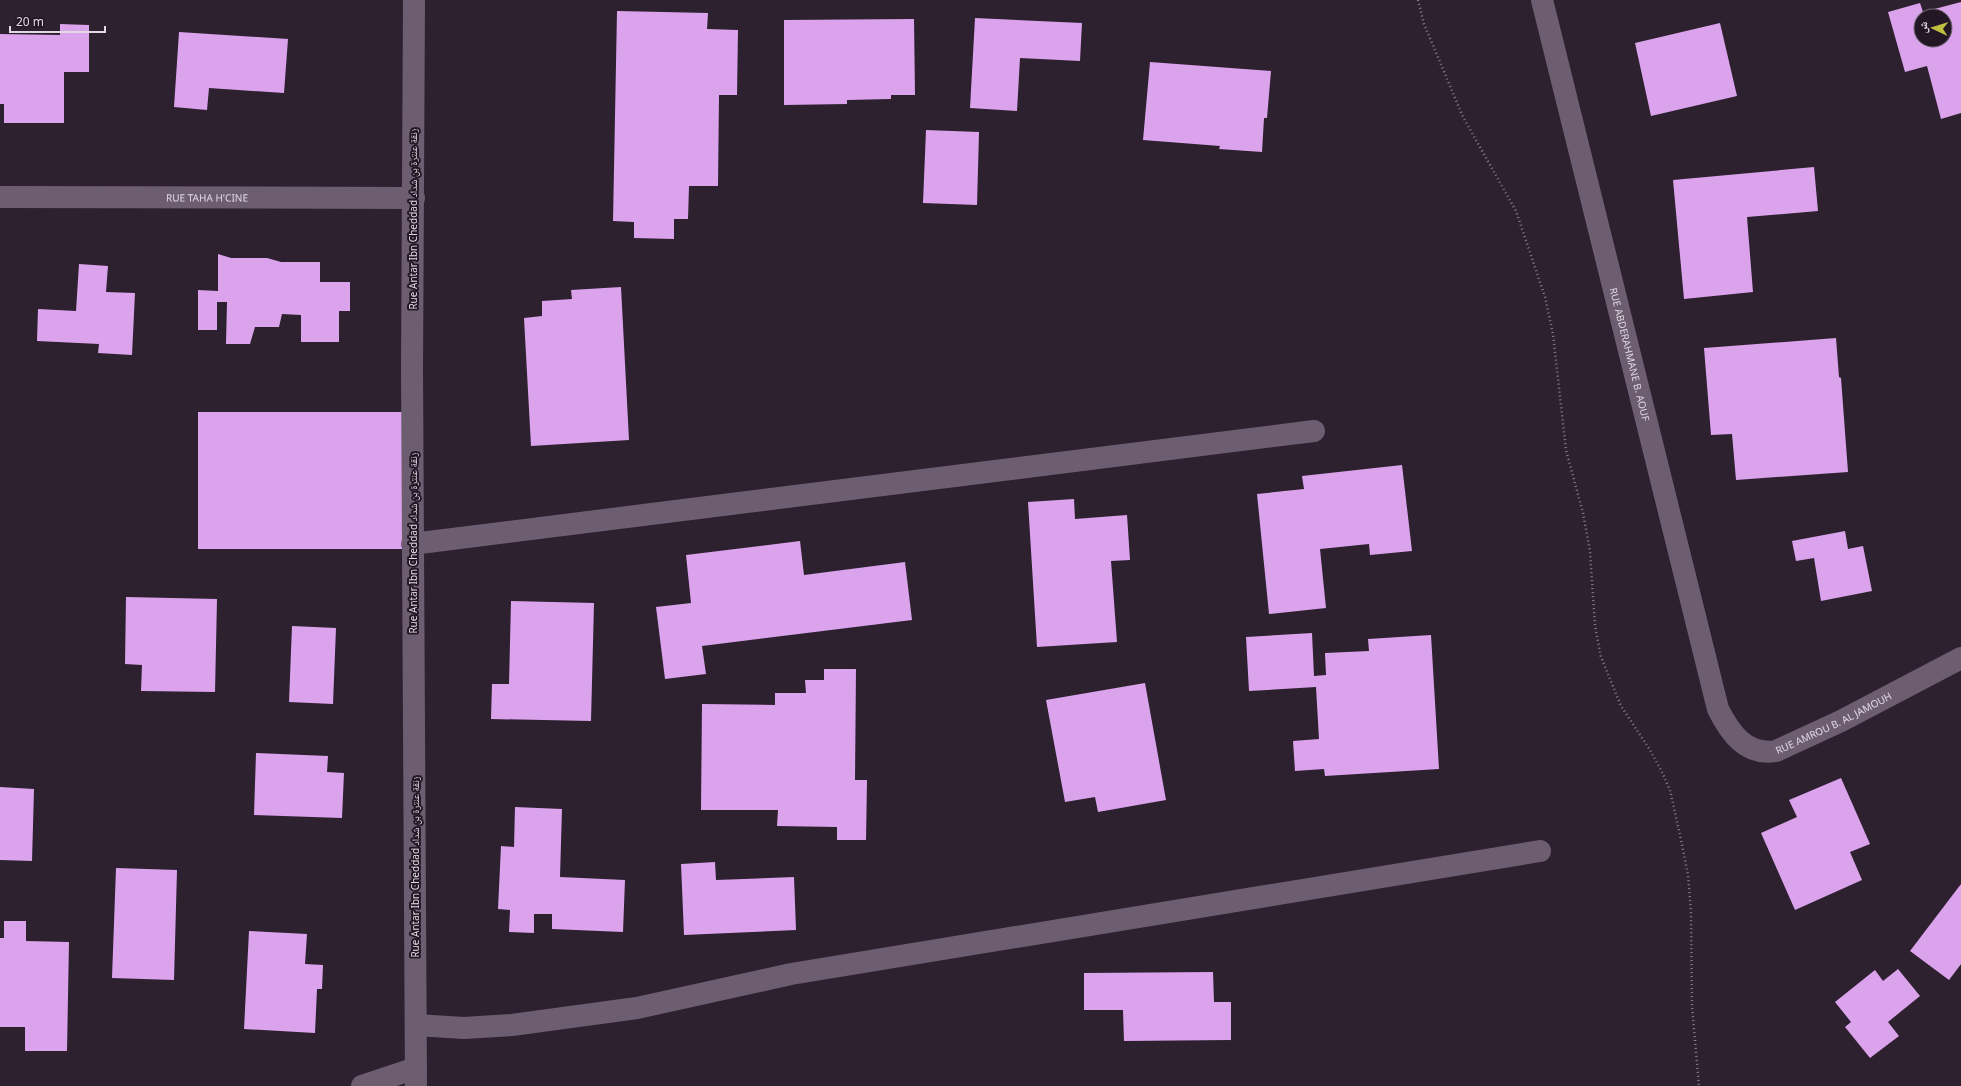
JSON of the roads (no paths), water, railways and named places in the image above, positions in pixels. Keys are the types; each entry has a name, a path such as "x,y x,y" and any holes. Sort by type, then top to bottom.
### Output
{"street":[{"name":"Rue Antar Ibn Cheddad زنقة عنترة بن شداد","path":"414,0 412,544 416,1077"},
{"name":"RUE ABDERAHMANE B. AOUF","path":"1542,0 1718,709"},
{"name":"RUE TAHA H'CINE","path":"0,197 414,198"},
{"path":"412,544 1314,431"},
{"name":"RUE AMROU B. AL JAMOUH","path":"1718,709 1730,732 1738,740 1756,750 1765,752 1776,751 1841,721 1961,658"},
{"path":"416,1025 464,1028 512,1025 637,1008 791,974 1540,851"},
{"path":"362,1086 416,1077"}]}
